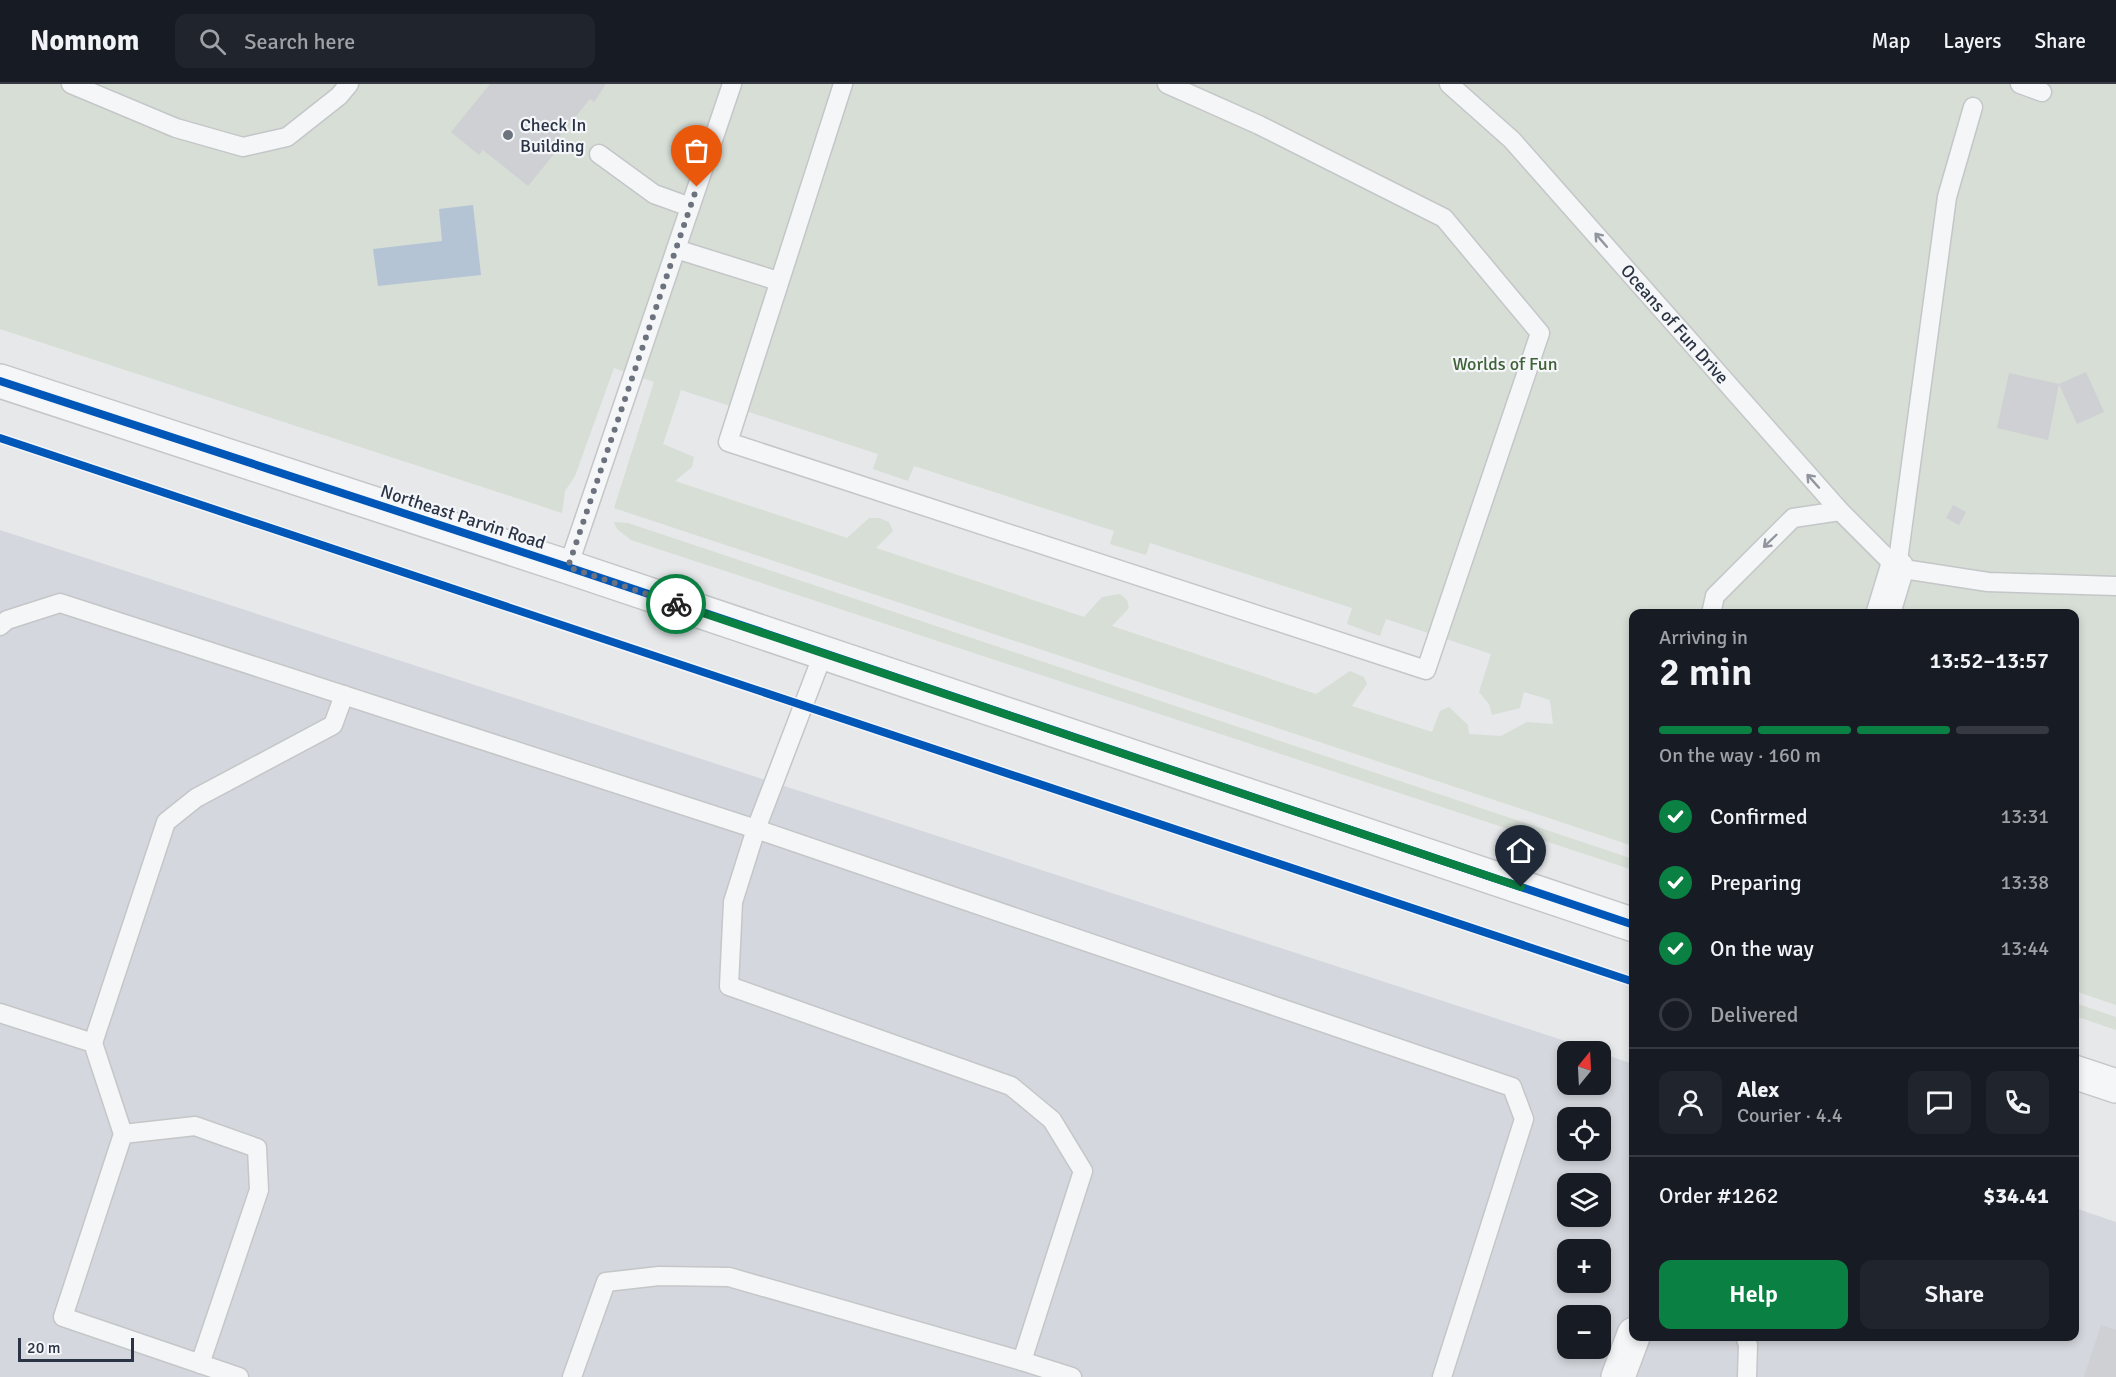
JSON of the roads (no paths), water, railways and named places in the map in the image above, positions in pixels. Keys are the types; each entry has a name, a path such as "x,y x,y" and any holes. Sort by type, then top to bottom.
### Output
{"street":[{"name":"Northeast Parvin Road","path":"0,381 568,567 1629,923"},
{"path":"1885,609 1897,568"},
{"path":"2079,1074 2116,1086"},
{"path":"1618,1377 1631,1341"}],"lane":[{"path":"71,84 176,128 243,147 287,137 339,96 349,84"},
{"path":"568,567 732,84"},
{"path":"843,84 728,442 1426,670 1540,333 1444,218 1259,125 1167,84"},
{"name":"Oceans of Fun Drive","path":"1449,84 1512,140 1840,512 1897,568"},
{"path":"2020,84 2042,92"},
{"path":"1973,107 1947,197 1897,568 1988,582 2116,586"},
{"path":"599,154 654,194 690,207"},
{"path":"676,249 778,281"},
{"path":"1712,609 1714,596 1793,518 1840,512"},
{"path":"0,626 7,620 60,603 756,829 1512,1087 1524,1119 1442,1377"},
{"path":"823,654 756,829 734,902 729,986 1011,1086 1052,1120 1083,1171 1022,1361"},
{"path":"239,1377 63,1317 123,1134 93,1043 166,822 196,798 333,725 344,695"},
{"path":"0,1012 93,1043"},
{"path":"123,1134 195,1126 257,1148 259,1190 200,1364"},
{"path":"572,1377 606,1282 659,1276 729,1277 1072,1377"},
{"path":"1747,1341 1747,1377"}],"water":[{"path":"473,205 481,275 378,286 373,249 442,241 439,209"}],"place":[{"name":"Check In Building","path":"508,135"}],"park label":[{"name":"Worlds of Fun","path":"1505,364"}]}
